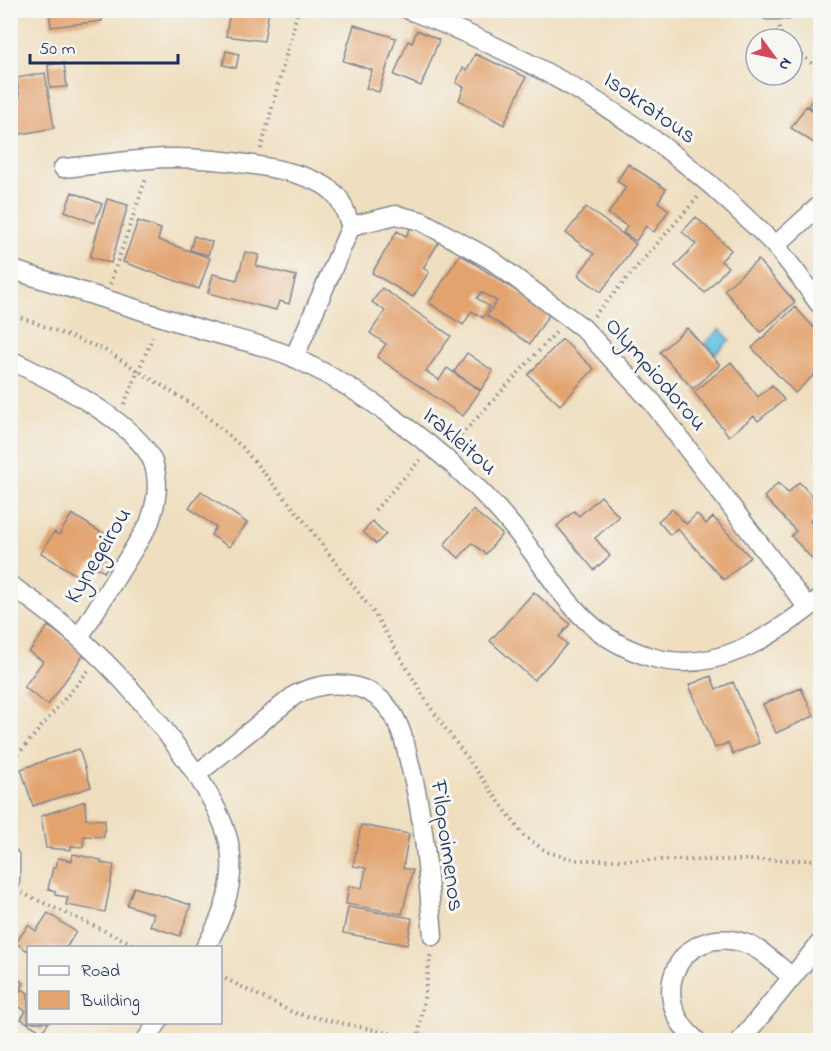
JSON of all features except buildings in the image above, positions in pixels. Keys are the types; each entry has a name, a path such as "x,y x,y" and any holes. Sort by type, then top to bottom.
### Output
{"street":[{"name":"Isokratous","path":"409,10 461,30 560,79 647,135 710,183 775,246 820,305"},
{"path":"768,10 788,10"},
{"path":"63,168 174,158 256,166 294,173 324,185 340,201 351,226 294,358"},
{"path":"775,246 820,205"},
{"name":"Olympiodorou","path":"351,226 396,215 421,221 490,260 576,323 653,403 814,604"},
{"name":"Irakleitou","path":"10,269 294,358 363,396 437,451 509,522 575,611 598,633 621,646 652,658 709,662 741,652 814,604"},
{"name":"Kynegeirou","path":"10,360 62,386 116,422 147,450 154,465 158,486 156,505 149,524 80,636"},
{"path":"10,585 80,636 101,656 148,706 197,774 219,817 229,843 231,866 227,900 216,929 206,946"},
{"name":"Filopoimenos","path":"197,774 295,695 308,688 323,683 342,683 376,697 392,712 402,732 422,810 433,936"},
{"path":"10,858 16,887"},
{"path":"696,1041 678,1021 670,996 672,977 681,961 694,949 710,941 728,939 746,943 792,977"},
{"path":"741,1041 820,943"},
{"path":"146,1041 157,1024"}],"path":[{"path":"256,166 298,10"},
{"path":"804,57 820,70"},
{"path":"105,299 152,160"},
{"path":"375,510 576,323 710,183"},
{"path":"10,313 105,350 196,407 242,447 293,508 374,613 430,707 524,836 547,852 576,860 820,860"},
{"path":"116,422 161,317"},
{"path":"10,764 101,656"},
{"path":"16,887 138,946"},
{"path":"222,977 294,1013 420,1040 433,936"}],"water":[{"path":"720,329 730,340 715,354 705,343"}]}
